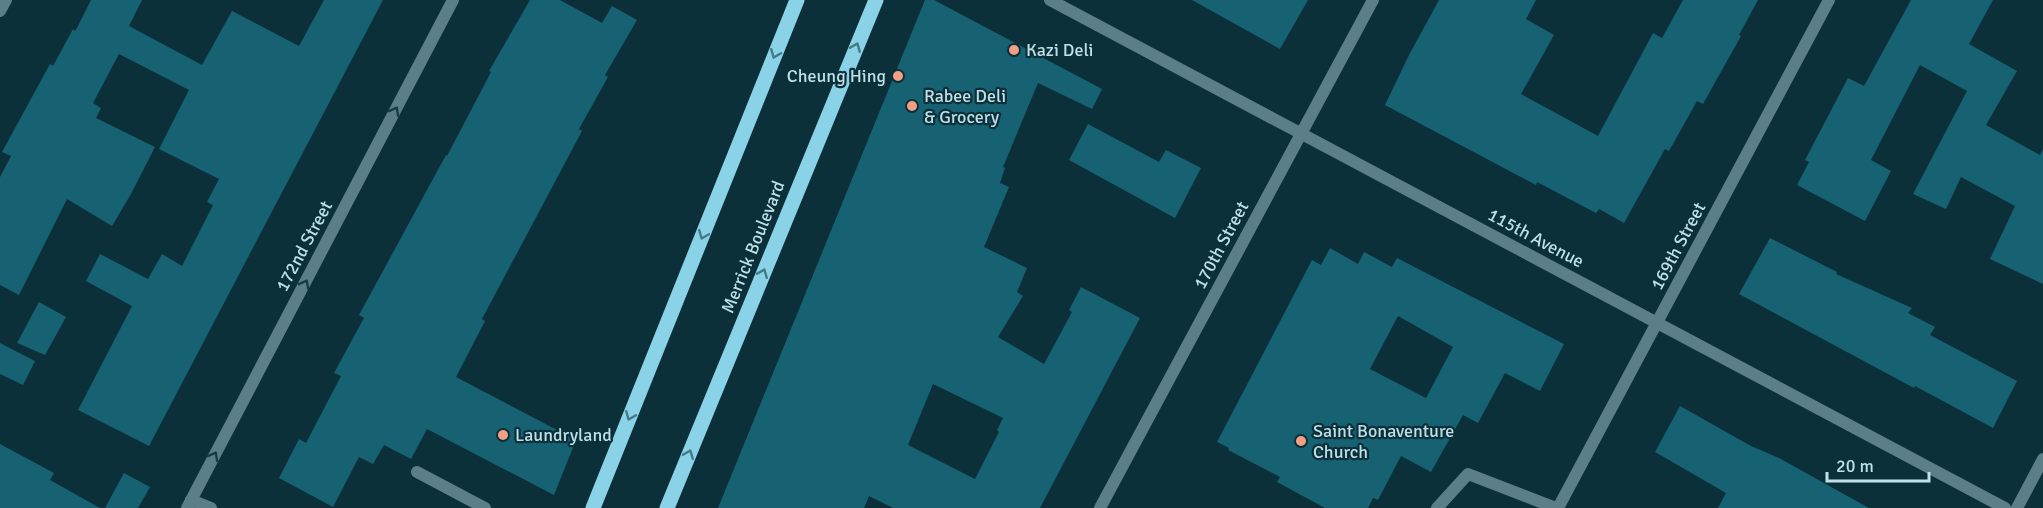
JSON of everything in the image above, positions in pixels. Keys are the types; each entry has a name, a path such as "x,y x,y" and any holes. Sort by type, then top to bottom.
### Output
{"main road":[{"path":"593,508 797,0"},
{"name":"Merrick Boulevard","path":"667,508 876,0"}],"street":[{"path":"0,11 6,0"},
{"name":"172nd Street","path":"189,504 453,0"},
{"name":"115th Avenue","path":"1050,0 2005,508"},
{"name":"170th Street","path":"1100,508 1373,0"},
{"name":"169th Street","path":"1557,508 1829,0"},
{"path":"2017,508 2043,459"},
{"path":"417,472 484,508"},
{"path":"1437,508 1468,474 1557,508"},
{"path":"189,504 211,508"}],"building":[{"path":"91,0 142,0 129,26 202,65 232,11 299,46 324,0 383,0 149,446 78,410 132,306 86,281 100,254 148,279 162,254 182,266 213,205 207,202 219,179 159,149 189,90 119,54 93,103 101,108 96,118 155,147 131,194 112,226 67,199 19,295 0,285 0,177 11,156 2,152 50,64 53,66"},
{"path":"530,0 560,0 602,23 612,6 637,20 605,75 608,77 579,129 582,131 482,319 485,321 456,377 576,440 554,495 427,429 411,459 384,445 373,464 359,457 333,507 279,478 299,439 306,443 341,376 334,373 364,318 359,315 447,156 491,72 489,71"},
{"path":"925,0 934,0 1102,89 1092,109 1038,83 1003,167 1005,168 1000,183 1009,187 984,247 1027,268 1017,292 1023,296 998,337 1044,364 1072,312 1069,310 1081,287 1140,318 1040,508 893,508 869,496 864,508 718,508","holes":["933,384 1003,418 997,430 999,432 975,479 908,445"]},
{"path":"1192,0 1308,0 1280,49"},
{"path":"1439,0 1536,0 1526,19 1554,35 1521,94 1598,136 1653,33 1662,38 1683,0 1758,0 1739,35 1741,36 1703,104 1697,101 1669,151 1665,149 1624,223 1599,209 1596,213 1537,182 1536,185 1385,105"},
{"path":"1911,0 1993,0 1969,44 2017,71 1986,125 2040,155 2043,149 2043,284 1990,259 2015,206 1961,177 1946,209 1913,194 1967,91 1920,65 1871,160 1891,171 1865,221 1797,185 1809,162 1805,160 1848,78 1864,86"},
{"path":"1088,124 1159,162 1166,150 1201,168 1175,218 1069,160"},
{"path":"1770,238 1837,272 1836,274 1912,308 1908,313 1935,327 1930,335 2017,381 1993,428 1739,294"},
{"path":"1330,248 1358,264 1364,252 1392,267 1397,258 1564,344 1540,391 1505,373 1478,423 1463,415 1431,472 1401,456 1378,500 1373,498 1368,508 1325,508 1277,482 1280,477 1217,442 1312,260 1321,265","holes":["1398,316 1453,347 1426,398 1370,369"]},
{"path":"39,302 66,317 45,355 17,343"},
{"path":"0,343 35,361 23,385 0,374"},
{"path":"1680,406 1869,508 1718,508 1726,493 1655,452"},
{"path":"0,444 54,473 50,480 100,508 0,508"},
{"path":"124,473 150,487 138,508 105,508"}],"place":[{"name":"Kazi Deli","path":"1014,50"},
{"name":"Cheung Hing","path":"898,76"},
{"name":"Rabee Deli & Grocery","path":"912,106"},
{"name":"Laundryland","path":"503,435"},
{"name":"Saint Bonaventure Church","path":"1301,441"}]}
